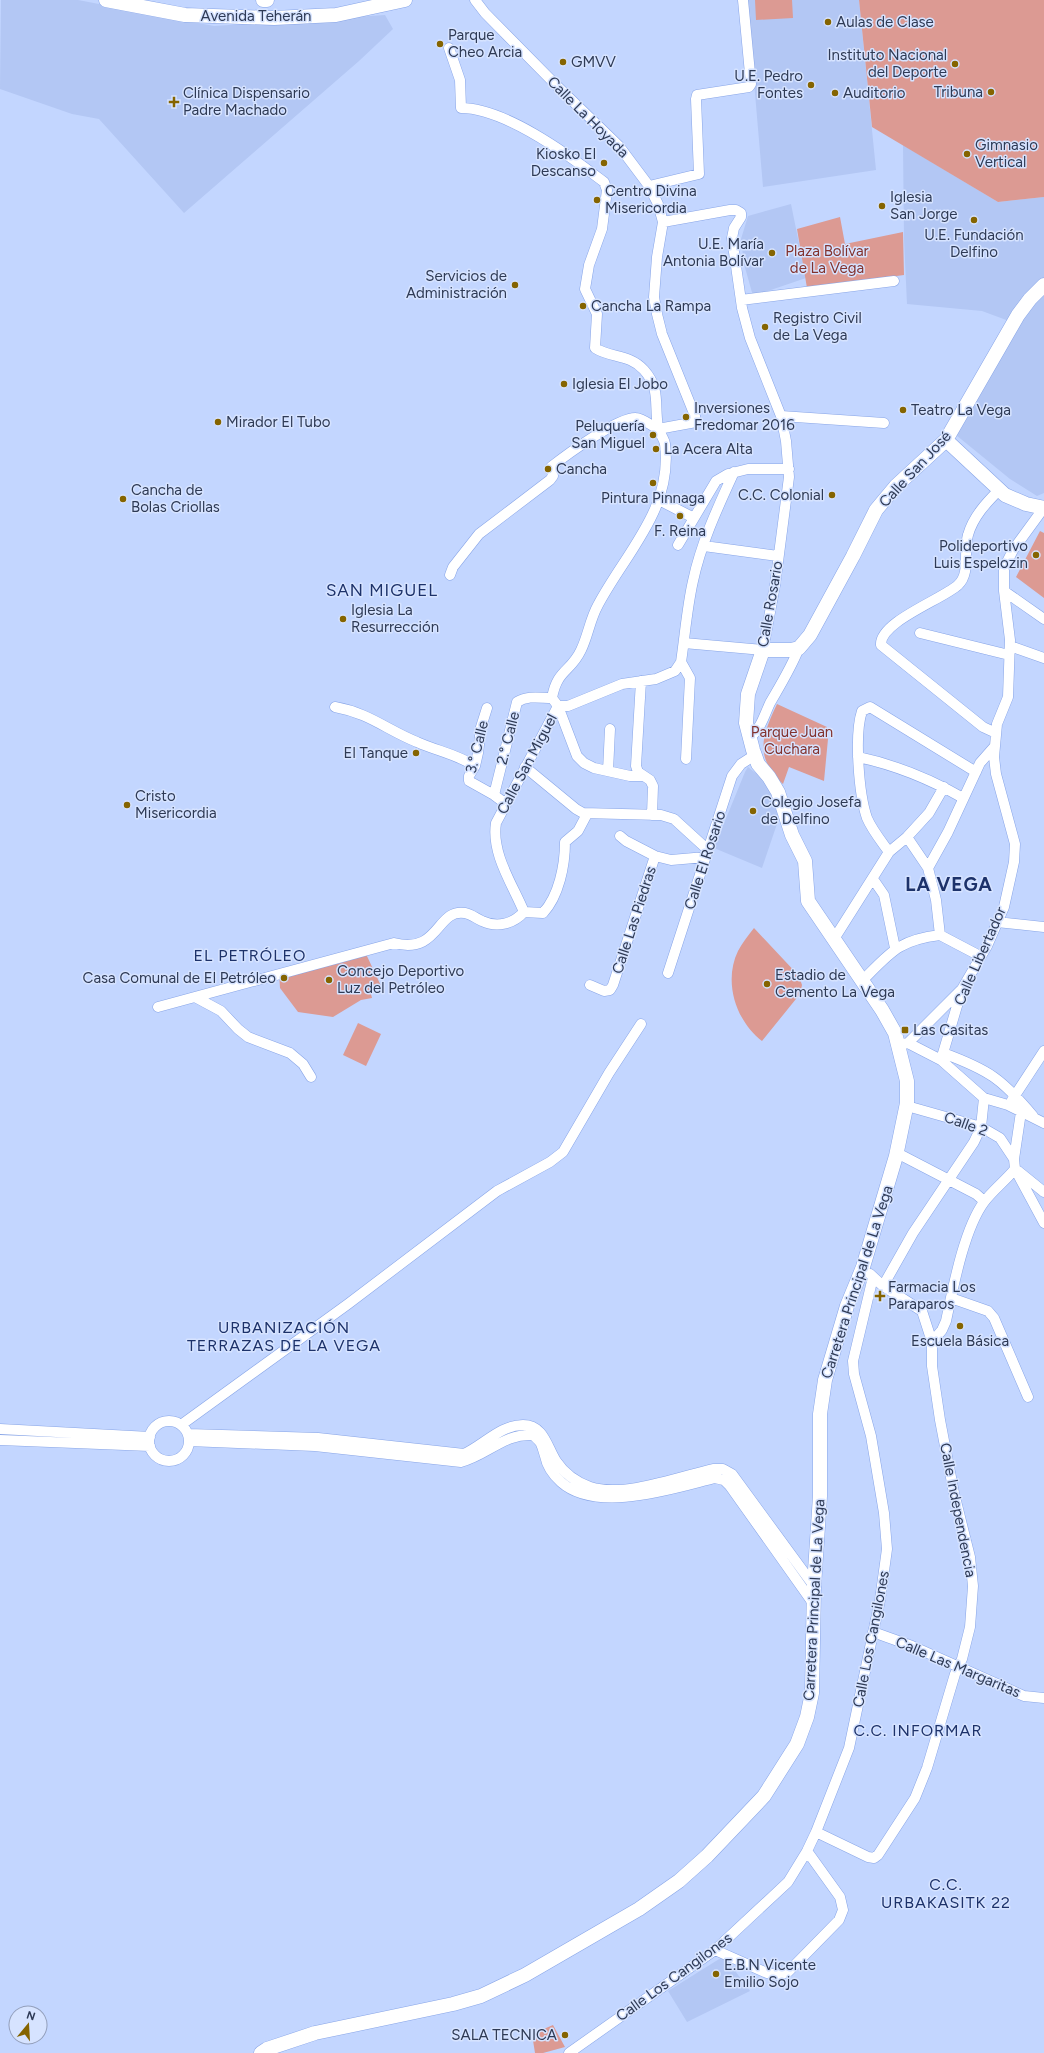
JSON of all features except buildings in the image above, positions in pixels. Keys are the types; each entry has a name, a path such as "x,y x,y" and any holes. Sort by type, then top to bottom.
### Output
{"street":[{"name":"Avenida Teherán","path":"106,0 185,15 268,18 336,15 406,0"},
{"name":"Calle La Hoyada","path":"476,0 485,13 619,146 649,186 658,204 664,222"},
{"path":"649,186 699,174 696,99 698,95 749,87 751,84 743,0"},
{"path":"449,48 460,80 461,108 473,108 515,124 566,154 604,182 607,190 602,229 589,265 585,289 597,314 596,348 600,351 630,360 644,369 652,380 657,392 658,429"},
{"name":"Calle Rosario","path":"664,222 730,210 736,210 741,213 741,217 734,228 732,238 741,300 750,338 781,416 789,469 778,556 763,650 748,694 746,722 758,764 769,777 778,792 792,835 805,862 808,901 882,1010 903,1044"},
{"path":"450,575 453,567 479,534 550,480 553,476 551,467 563,457 622,421 636,418 658,429 696,422 696,416 662,334 654,297 657,257 664,222"},
{"path":"741,300 894,281"},
{"name":"Calle San José","path":"799,648 810,635 876,510 896,486 946,440 1018,315 1030,299 1044,285"},
{"path":"781,416 884,423"},
{"name":"Calle San Miguel","path":"524,912 503,866 494,836 496,823 555,702 554,684 563,671 575,661 582,649 596,606 648,525 659,500 666,467 665,442 658,429"},
{"path":"946,440 1004,495 1043,509"},
{"path":"678,545 716,481 734,472 748,469 789,469"},
{"path":"686,759 690,678 681,662 693,580 717,508 734,472"},
{"path":"996,732 982,727 881,645 880,639 884,632 914,611 957,586 964,578 968,535 979,511 998,490"},
{"path":"659,500 694,518"},
{"name":"Calle Libertador","path":"942,1057 962,988 987,946 1004,907 1014,862 1015,844 996,774 995,746 996,724 1008,697 1010,651 1004,591 1004,568 1013,550 1043,509"},
{"path":"704,546 778,556"},
{"path":"1004,591 1044,619"},
{"path":"920,632 1044,658"},
{"path":"684,644 763,650 791,650 799,648"},
{"path":"750,738 758,731 770,704 790,671 799,648"},
{"name":"2.° Calle","path":"494,795 517,702 523,698 530,698 555,702 568,706 622,684 656,679 676,671 681,662"},
{"path":"641,681 636,766 638,772 650,780 653,786 652,815"},
{"path":"555,702 577,756 584,763 630,776 644,776"},
{"path":"335,707 362,714 415,742 461,758 475,766"},
{"name":"3.° Calle","path":"487,708 481,727 480,743 475,766 469,776 469,782 494,795"},
{"path":"889,852 868,819 863,798 858,757 859,722 862,711 870,708 976,772"},
{"path":"608,771 610,729"},
{"path":"928,868 948,832 980,763 995,746"},
{"name":"Calle El Rosario","path":"668,973 732,776 741,764 755,755"},
{"path":"858,757 888,763 944,787 963,798"},
{"path":"525,766 576,809 587,814 661,815 674,819 707,854"},
{"path":"834,939 889,852 907,837 929,813 944,787"},
{"path":"494,795 506,804"},
{"path":"158,1007 394,943 407,946 425,942 435,932 442,921 457,914 465,913 482,921 500,924 517,920 524,912 543,913 548,907 559,881 565,857 565,842 578,831 587,814"},
{"path":"620,836 626,841 655,856"},
{"path":"907,837 928,868 936,900 940,935"},
{"name":"Calle Las Piedras","path":"590,985 604,991 610,990 613,985 655,856 671,860 707,854"},
{"path":"873,879 884,895 895,948"},
{"path":"997,922 1044,928"},
{"path":"862,981 895,948 918,938 940,935 980,956"},
{"path":"962,988 903,1044 990,1073 1015,1094 1034,1118"},
{"path":"195,997 221,1011 248,1037 290,1053 303,1064 312,1077"},
{"path":"181,1425 348,1304 497,1191 544,1166 564,1152 612,1069 641,1024"},
{"name":"Carretera Principal de La Vega","path":"261,2053 267,2049 315,2033 453,2004 481,1996 525,1975 639,1909 679,1881 707,1856 764,1796 797,1744 807,1717 812,1693 813,1603 820,1496 820,1414 825,1380 847,1306 863,1267 897,1153 907,1106 907,1081 903,1044"},
{"path":"1008,1105 1044,1051"},
{"path":"942,1057 984,1098 1008,1105 1044,1123"},
{"path":"883,1286 913,1233 974,1142 981,1127 984,1098"},
{"name":"Calle 2","path":"907,1106 981,1127 1000,1138 1014,1164"},
{"path":"932,1342 942,1330 946,1321 970,1227 984,1201 1005,1182 1014,1164 1021,1112"},
{"path":"897,1153 976,1194 984,1201"},
{"path":"1014,1164 1044,1192"},
{"path":"1014,1164 1044,1223"},
{"name":"Calle Independencia","path":"816,1832 868,1857 874,1858 878,1855 916,1798 927,1768 970,1627 973,1586 970,1557 954,1493 940,1420 932,1366 932,1342 922,1311 883,1286 863,1267"},
{"name":"Calle Los Cangilones","path":"568,2053 715,1950 788,1882 807,1852 816,1832 849,1748 873,1632 887,1549 884,1513 871,1436 854,1374 853,1361 873,1277"},
{"path":"951,1298 988,1311 994,1318 1028,1398"},
{"path":"169,1421 181,1425 189,1438 185,1453 180,1458 168,1461 157,1456 150,1441 152,1431 162,1422 169,1421"},
{"path":"189,1438 318,1438 464,1454 477,1449 507,1427 524,1425 536,1429 544,1436 556,1461 565,1472 575,1480 591,1487 628,1489 713,1469 723,1469 732,1474 814,1586"},
{"path":"0,1429 150,1441"},
{"path":"189,1438 315,1446 461,1462 475,1458 507,1438 523,1434 533,1436 541,1445 550,1470 561,1482 572,1490 588,1495 624,1497 659,1492 715,1478 724,1480 730,1486 813,1603"},
{"path":"0,1440 150,1441"},
{"name":"Calle Las Margaritas","path":"873,1632 912,1646 1024,1696 1044,1698"},
{"path":"715,1950 756,1969 778,1975 788,1972 839,1920 843,1910 840,1897 807,1852"}],"shaded area":[{"name":"Clínica Dispensario Padre Machado","path":"1,0 78,0 214,26 385,15 393,29 359,61 184,213 99,119 72,114 0,89"},
{"name":"U.E. Pedro Fontes","path":"747,0 859,0 876,170 763,187"},
{"name":"U.E. Fundación Delfino","path":"903,145 998,202 1044,197 1044,279 1009,321 982,311 907,304 904,239"},
{"name":"U.E. María Antonia Bolívar","path":"791,204 806,278 753,296 744,264 741,239 748,216"},
{"path":"1044,293 1044,493 1037,496 1010,479 956,435 1024,318"},
{"name":"Colegio Josefa de Delfino","path":"748,767 763,779 771,791 779,818 762,868 714,848"},
{"name":"E.B.N Vicente Emilio Sojo","path":"724,1956 750,1991 687,2022 668,1991"}],"green space":[{"path":"755,0 792,0 793,18 756,20"},
{"name":"Instituto Nacional del Deporte","path":"859,0 1044,0 1044,197 998,202 872,127"},
{"name":"Plaza Bolívar de La Vega","path":"840,217 845,244 903,232 904,275 807,288 797,229"},
{"name":"Polideportivo Luis Espelozin","path":"1040,531 1044,533 1044,598 1016,577"},
{"name":"Parque Juan Cuchara","path":"777,704 827,727 828,739 824,781 789,767 783,784 768,765 764,755 765,736"},
{"name":"Estadio de Cemento La Vega","path":"754,928 799,976 802,985 800,994 762,1041 745,1023 739,1012 732,988 732,975 738,951"},
{"name":"Concejo Deportivo Luz del Petróleo","path":"366,954 382,988 371,994 372,998 361,1000 333,1017 298,1012 280,988 279,973"},
{"path":"358,1023 381,1034 366,1066 343,1055"},
{"path":"553,2025 565,2047 543,2053 535,2053 532,2034"}],"place":[{"name":"Aulas de Clase","path":"828,22"},
{"name":"Parque Cheo Arcia","path":"440,44"},
{"name":"GMVV","path":"563,62"},
{"name":"Instituto Nacional del Deporte","path":"955,64"},
{"name":"U.E. Pedro Fontes","path":"811,85"},
{"name":"Tribuna","path":"991,92"},
{"name":"Auditorio","path":"835,93"},
{"name":"Clínica Dispensario Padre Machado","path":"174,102"},
{"name":"Gimnasio Vertical","path":"967,154"},
{"name":"Kiosko El Descanso","path":"604,163"},
{"name":"Centro Divina Misericordia","path":"597,200"},
{"name":"Iglesia San Jorge","path":"882,206"},
{"name":"U.E. Fundación Delfino","path":"974,220"},
{"name":"U.E. María Antonia Bolívar","path":"772,253"},
{"name":"Servicios de Administración","path":"515,285"},
{"name":"Cancha La Rampa","path":"583,306"},
{"name":"Registro Civil de La Vega","path":"765,327"},
{"name":"Iglesia El Jobo","path":"564,384"},
{"name":"Teatro La Vega","path":"903,410"},
{"name":"Inversiones Fredomar 2016","path":"686,417"},
{"name":"Mirador El Tubo","path":"218,422"},
{"name":"Peluquería San Miguel","path":"653,435"},
{"name":"La Acera Alta","path":"656,449"},
{"name":"Cancha","path":"548,469"},
{"name":"Pintura Pinnaga","path":"653,483"},
{"name":"C.C. Colonial","path":"832,495"},
{"name":"Cancha de Bolas Criollas","path":"123,499"},
{"name":"F. Reina","path":"680,516"},
{"name":"Polideportivo Luis Espelozin","path":"1036,555"},
{"name":"Iglesia La Resurrección","path":"343,619"},
{"name":"El Tanque","path":"416,753"},
{"name":"Cristo Misericordia","path":"127,805"},
{"name":"Colegio Josefa de Delfino","path":"753,811"},
{"name":"Casa Comunal de El Petróleo","path":"284,978"},
{"name":"Concejo Deportivo Luz del Petróleo","path":"329,980"},
{"name":"Estadio de Cemento La Vega","path":"767,984"},
{"name":"Las Casitas","path":"905,1030"},
{"name":"Farmacia Los Paraparos","path":"880,1296"},
{"name":"Escuela Básica","path":"960,1326"},
{"name":"E.B.N Vicente Emilio Sojo","path":"716,1974"},
{"name":"SALA TECNICA","path":"565,2035"}],"district":[{"name":"SAN MIGUEL","path":"382,590"},
{"name":"LA VEGA","path":"949,884"},
{"name":"EL PETRÓLEO","path":"250,955"},
{"name":"URBANIZACIÓN TERRAZAS DE LA VEGA","path":"284,1336"},
{"name":"C.C. INFORMAR","path":"918,1730"},
{"name":"C.C. URBAKASITK 22","path":"946,1893"}]}
